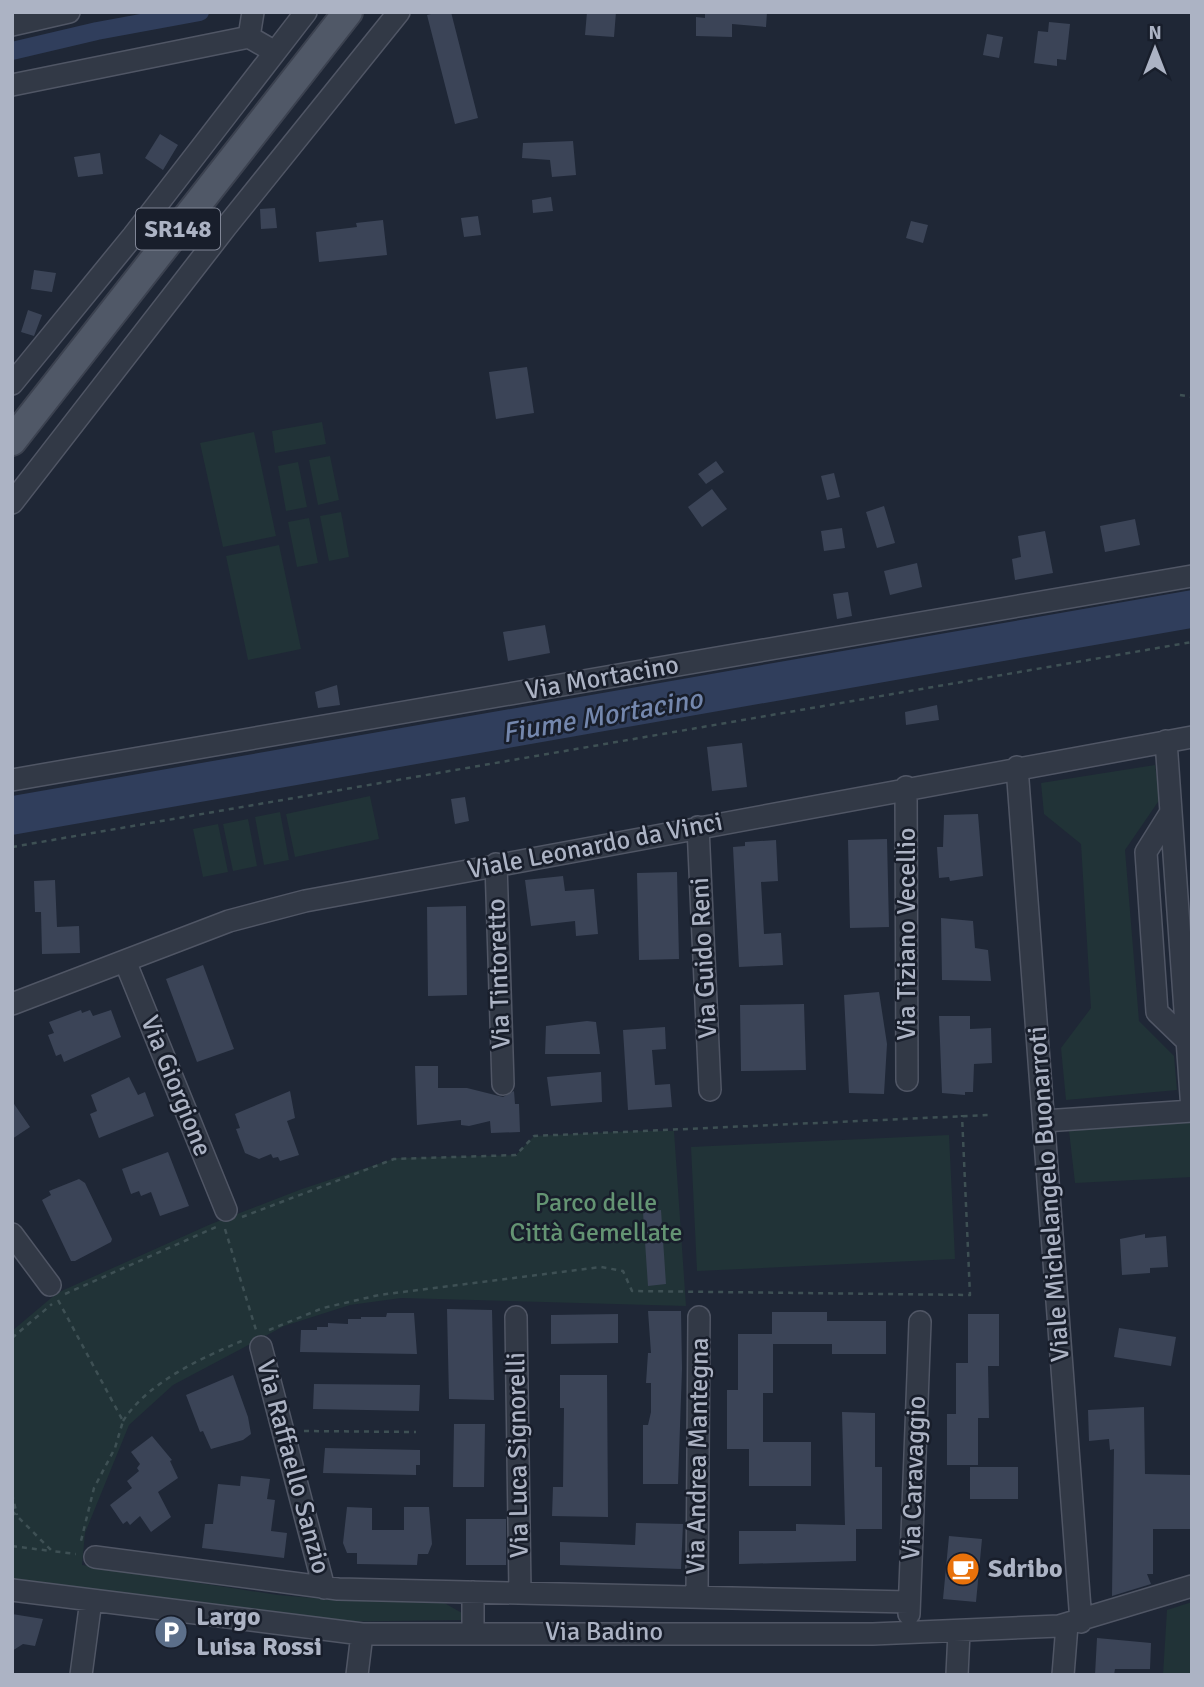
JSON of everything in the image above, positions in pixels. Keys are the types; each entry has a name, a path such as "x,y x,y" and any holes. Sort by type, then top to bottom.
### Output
{"main road":[{"name":"SR148","path":"12,441 346,14"}],"street":[{"path":"12,25 69,12"},
{"path":"249,37 253,12"},
{"path":"12,384 133,236 306,12"},
{"path":"12,503 226,228 399,12"},
{"path":"12,85 249,37 275,52"},
{"name":"Via Mortacino","path":"12,780 1192,576"},
{"name":"Viale Leonardo da Vinci","path":"12,1004 257,912 496,864 1192,737"},
{"path":"1044,1121 1192,1111 1187,1041 1187,959 1166,741"},
{"name":"Viale Michelangelo Buonarroti","path":"1017,767 1044,1121 1074,1623 1063,1675"},
{"name":"Via Tiziano Vecellio","path":"906,788 907,1080"},
{"path":"1171,812 1146,852 1157,1012 1187,1041"},
{"name":"Via Guido Reni","path":"698,827 710,1090"},
{"name":"Via Tintoretto","path":"496,864 503,1084"},
{"name":"Via Giorgione","path":"125,961 225,1217"},
{"path":"12,1234 53,1292"},
{"name":"Via Luca Signorelli","path":"516,1317 520,1592"},
{"name":"Via Andrea Mantegna","path":"697,1595 699,1317"},
{"name":"Via Caravaggio","path":"908,1633 920,1322"},
{"name":"Via Raffaello Sanzio","path":"259,1340 324,1588"},
{"name":"Via Badino","path":"95,1557 324,1588 909,1602"},
{"name":"Via Badino","path":"12,1590 362,1634 908,1633 960,1632 1074,1623 1192,1586"},
{"path":"473,1592 473,1633"},
{"path":"81,1675 91,1600"},
{"path":"957,1675 960,1632"},
{"path":"357,1675 362,1634"}],"path":[{"path":"1180,395 1192,397"},
{"path":"12,846 1192,642"},
{"path":"12,1546 78,1554 94,1488 130,1410 171,1376 259,1340 323,1308 379,1295 601,1267 623,1271 632,1291 970,1295 962,1115"},
{"path":"12,1338 53,1292 225,1217 394,1159 516,1156 534,1136 989,1115"},
{"path":"225,1217 259,1340"},
{"path":"53,1292 123,1421"},
{"path":"283,1431 416,1432"},
{"path":"12,1494 17,1515"},
{"path":"12,1511 52,1551"}],"green space":[{"path":"322,422 326,444 275,453 272,431"},
{"path":"254,432 276,536 223,547 200,443"},
{"path":"330,456 339,500 318,505 309,460"},
{"path":"298,462 307,507 286,511 278,466"},
{"path":"341,512 349,557 329,561 320,516"},
{"path":"309,518 318,563 297,567 288,522"},
{"path":"279,545 301,649 248,660 226,556"},
{"path":"1155,765 1160,799 1125,850 1139,1021 1174,1056 1177,1090 1066,1100 1061,1048 1091,1008 1081,844 1044,814 1041,783"},
{"path":"370,796 379,839 295,857 286,814"},
{"path":"280,812 289,860 264,865 255,817"},
{"path":"248,819 257,866 233,871 223,824"},
{"path":"218,824 228,872 203,877 193,829"},
{"path":"1192,1122 1192,1177 1075,1183 1069,1131"},
{"name":"Parco delle Città Gemellate","path":"674,1131 686,1306 401,1298 350,1305 284,1326 173,1385 129,1425 85,1533 82,1565 278,1595 337,1600 439,1600 462,1613 461,1620 317,1622 12,1583 12,1331 57,1293 211,1224 302,1189 396,1158 516,1155 534,1136"},
{"path":"949,1135 955,1259 697,1271 691,1147"},
{"path":"1192,1602 1192,1675 1163,1675 1167,1610"}],"water":[{"name":"Fiume Mortacino","path":"1192,590 1192,628 12,835 12,796"}],"building":[{"path":"451,12 478,118 455,124 427,15"},
{"path":"587,12 616,12 614,37 585,35"},
{"path":"705,12 767,12 766,27 732,24 732,37 696,36 696,17 705,18"},
{"path":"1049,22 1070,24 1066,60 1057,59 1057,66 1034,63 1038,31 1048,32"},
{"path":"987,34 1003,37 999,58 983,55"},
{"path":"160,134 178,145 163,170 145,158"},
{"path":"573,141 576,175 552,177 550,160 522,158 523,143"},
{"path":"100,153 103,174 78,177 74,157"},
{"path":"551,197 553,211 533,213 532,200"},
{"path":"275,208 277,228 261,229 260,209"},
{"path":"478,216 481,235 464,237 461,218"},
{"path":"383,220 387,255 319,262 316,232 357,227 356,223"},
{"path":"911,221 928,225 923,243 906,238"},
{"path":"34,270 56,273 52,292 31,289"},
{"path":"28,310 42,315 34,336 21,332"},
{"path":"527,367 534,413 496,419 489,372"},
{"path":"716,461 724,472 706,484 698,474"},
{"path":"834,473 840,497 827,500 821,476"},
{"path":"712,489 727,509 702,527 688,507"},
{"path":"884,506 895,543 877,548 866,512"},
{"path":"1135,519 1140,545 1105,552 1100,526"},
{"path":"842,528 845,548 824,551 821,531"},
{"path":"1045,531 1053,573 1015,580 1012,559 1021,557 1018,536"},
{"path":"917,563 922,587 890,595 884,571"},
{"path":"848,592 852,616 837,619 833,594"},
{"path":"545,625 550,653 508,661 503,632"},
{"path":"337,685 340,705 318,708 315,692"},
{"path":"937,705 939,720 906,725 905,712"},
{"path":"742,743 747,787 712,791 707,747"},
{"path":"465,797 469,821 455,824 451,799"},
{"path":"978,814 983,876 950,881 949,877 939,878 937,847 943,847 944,815"},
{"path":"887,839 889,927 850,928 848,840"},
{"path":"776,840 778,881 761,882 764,934 781,933 783,965 739,967 733,847 745,846 745,842"},
{"path":"677,872 679,959 639,960 637,873"},
{"path":"563,876 565,891 594,889 598,934 576,936 575,921 531,926 525,880"},
{"path":"55,880 57,927 79,926 80,953 42,954 41,912 35,912 34,881"},
{"path":"466,906 467,995 428,996 427,907"},
{"path":"941,918 973,921 975,948 988,950 991,981 942,980"},
{"path":"203,965 234,1049 197,1062 166,979"},
{"path":"879,992 887,1044 884,1094 849,1093 844,995"},
{"path":"804,1004 806,1070 741,1071 740,1005"},
{"path":"81,1010 82,1013 90,1010 93,1016 111,1010 121,1037 64,1062 61,1054 56,1056 48,1035 54,1033 49,1022"},
{"path":"939,1016 970,1016 970,1029 991,1028 992,1063 974,1064 973,1092 965,1092 965,1095 942,1093"},
{"path":"596,1022 600,1054 545,1054 546,1026"},
{"path":"665,1027 666,1049 652,1050 655,1085 670,1084 672,1107 628,1110 623,1030"},
{"path":"415,1066 438,1066 438,1088 467,1088 503,1097 514,1091 515,1104 519,1104 520,1132 491,1133 490,1121 469,1126 461,1125 461,1120 417,1125"},
{"path":"601,1072 602,1102 551,1106 547,1077"},
{"path":"129,1077 138,1095 145,1092 154,1116 99,1138 90,1114 97,1111 91,1095"},
{"path":"290,1091 295,1118 287,1121 299,1155 280,1161 271,1154 259,1159 245,1153 236,1129 240,1128 235,1114"},
{"path":"12,1101 30,1127 12,1139"},
{"path":"168,1152 189,1206 160,1216 151,1192 141,1196 139,1191 131,1194 122,1169"},
{"path":"79,1179 85,1183 112,1239 111,1242 71,1261 42,1200 51,1195 49,1191"},
{"path":"661,1210 666,1284 648,1286 643,1212"},
{"path":"1145,1234 1145,1238 1166,1236 1168,1267 1150,1268 1150,1273 1122,1275 1120,1239"},
{"path":"447,1309 492,1310 494,1400 449,1399"},
{"path":"648,1311 681,1311 678,1484 643,1484 643,1425 648,1425 651,1412 651,1383 646,1383 648,1353 651,1353"},
{"path":"772,1312 827,1312 827,1321 886,1321 886,1354 832,1354 832,1344 773,1344 773,1393 763,1393 763,1442 811,1442 811,1486 749,1486 749,1449 727,1449 727,1390 738,1390 738,1334 772,1334"},
{"path":"387,1313 414,1313 417,1354 300,1352 301,1330 317,1330 317,1327 328,1327 328,1323 348,1324 348,1319 361,1317 386,1317"},
{"path":"618,1314 618,1343 551,1344 551,1315"},
{"path":"968,1314 999,1314 999,1366 988,1366 989,1418 978,1418 978,1465 947,1465 947,1414 956,1414 956,1363 968,1363"},
{"path":"1119,1328 1176,1337 1171,1366 1114,1357"},
{"path":"233,1375 251,1434 243,1440 211,1449 203,1431 200,1432 186,1395"},
{"path":"560,1375 607,1375 608,1517 552,1516 553,1487 563,1487 564,1408 560,1408"},
{"path":"314,1384 420,1385 419,1411 313,1409"},
{"path":"1144,1407 1145,1474 1192,1475 1192,1529 1153,1529 1153,1574 1147,1574 1151,1584 1112,1596 1114,1449 1110,1450 1109,1439 1089,1441 1088,1410"},
{"path":"842,1412 875,1413 875,1467 882,1467 882,1529 856,1529 856,1561 739,1564 739,1531 796,1531 796,1524 845,1525"},
{"path":"454,1424 485,1424 484,1487 453,1487"},
{"path":"152,1436 172,1460 170,1461 178,1478 158,1492 171,1517 151,1532 140,1516 130,1525 127,1521 123,1524 110,1505 132,1488 127,1481 139,1471 137,1468 140,1464 131,1452"},
{"path":"325,1448 420,1450 420,1465 416,1465 416,1475 323,1473"},
{"path":"970,1467 1018,1467 1018,1499 970,1499"},
{"path":"241,1476 270,1479 267,1499 275,1500 271,1531 287,1533 284,1558 202,1548 205,1524 213,1524 218,1484 240,1486"},
{"path":"347,1507 372,1508 372,1530 404,1530 404,1507 429,1507 432,1544 428,1554 418,1554 417,1565 357,1564 357,1553 347,1553 343,1543"},
{"path":"466,1519 506,1519 506,1565 466,1565"},
{"path":"636,1523 683,1524 681,1569 560,1565 560,1542 635,1545"},
{"path":"949,1536 982,1539 976,1602 943,1599"},
{"path":"12,1614 43,1619 35,1646 23,1644 12,1651"},
{"path":"1097,1638 1151,1643 1150,1669 1115,1669 1114,1675 1095,1675"}],"waterway":[{"path":"12,51 97,31 200,12"}],"place":[{"name":"Sdribo","path":"963,1569"},
{"name":"Largo Luisa Rossi","path":"171,1632"}]}
